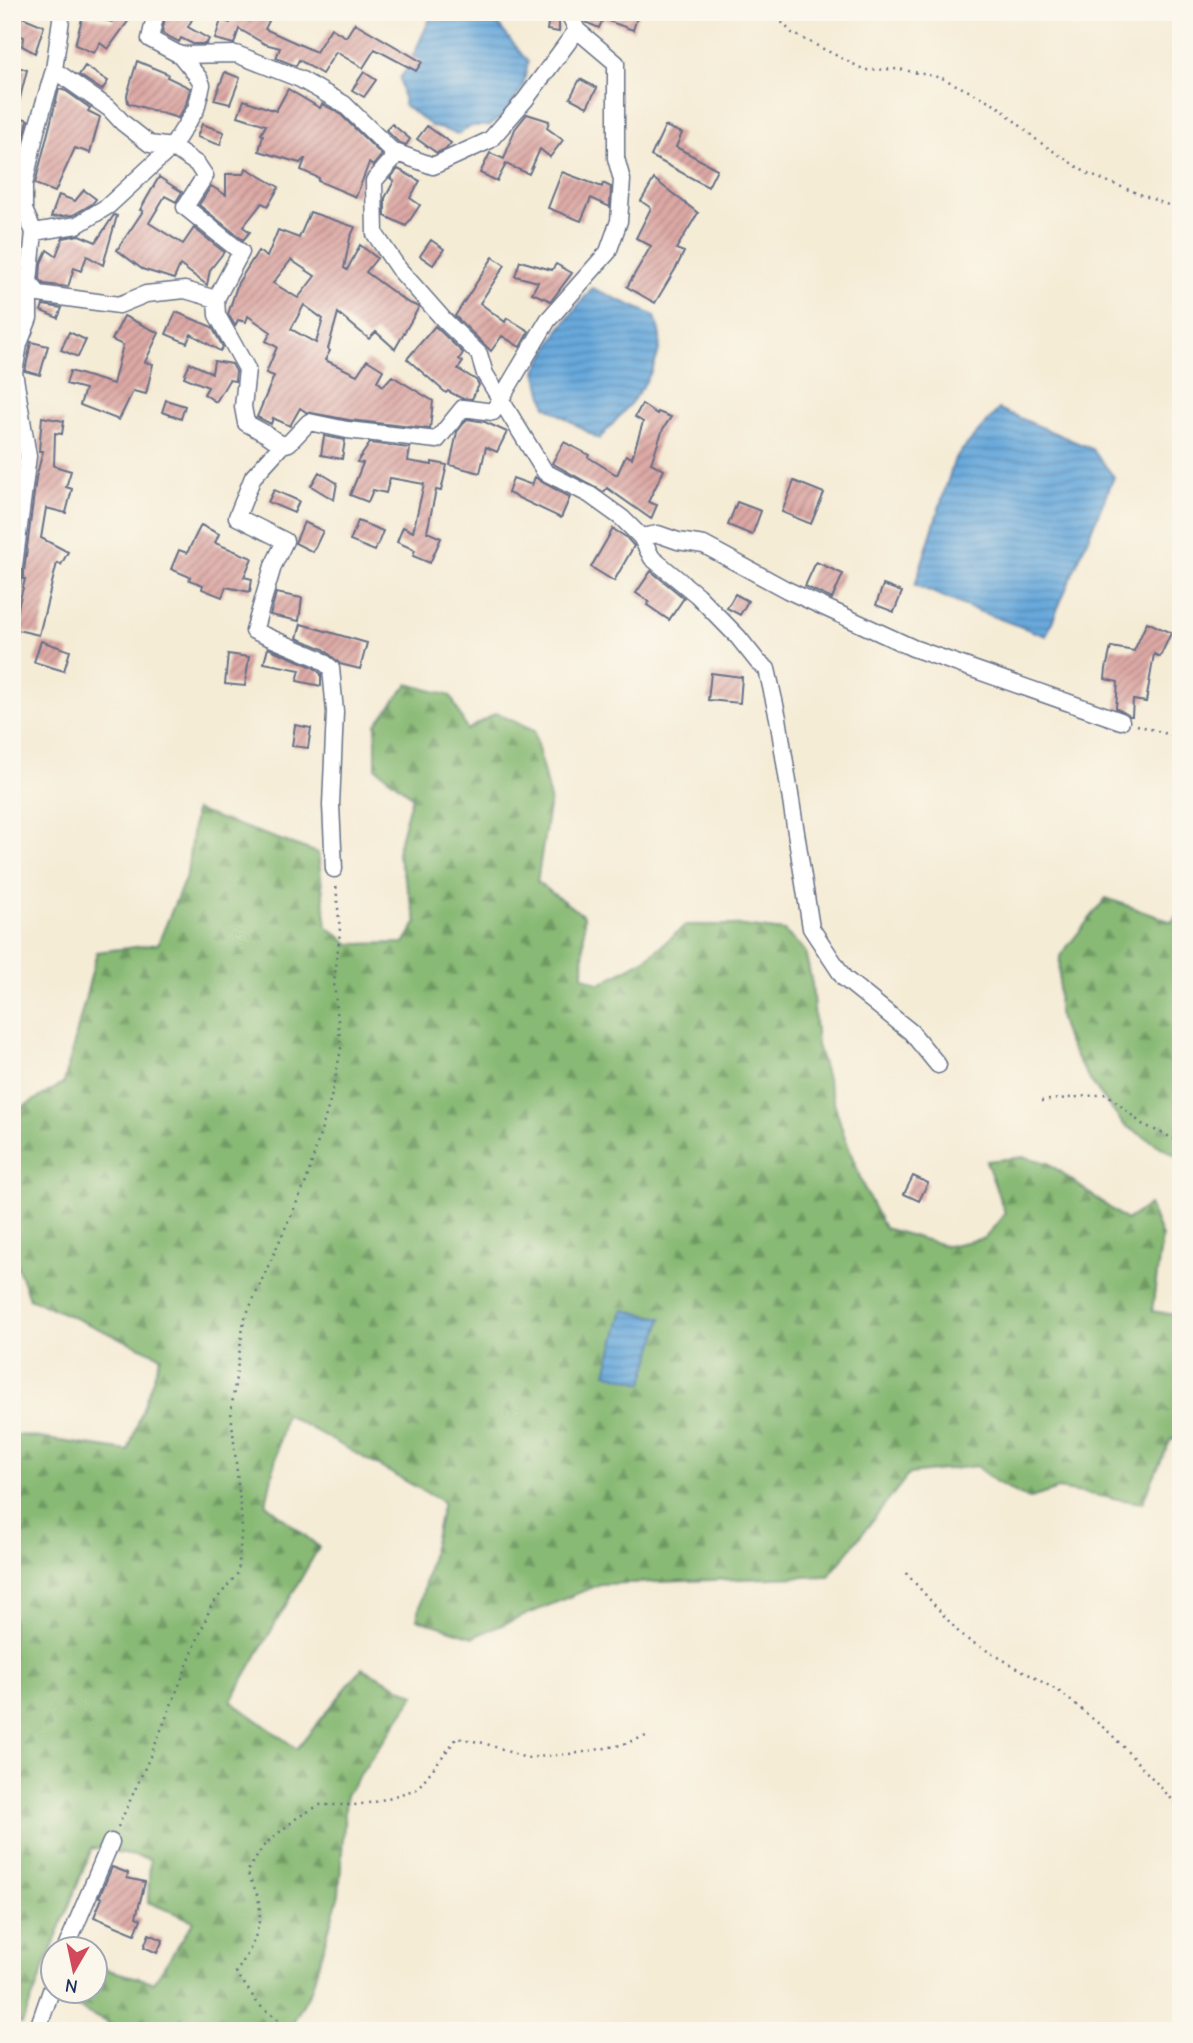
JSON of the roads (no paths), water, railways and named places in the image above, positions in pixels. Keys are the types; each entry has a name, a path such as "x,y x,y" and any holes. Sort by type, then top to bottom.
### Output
{"street":[{"path":"12,582 28,456 14,372 19,344 29,318 34,232 24,209 24,185 54,70 62,12"},
{"path":"34,232 77,225 108,206 172,147 196,109 202,85 199,78 180,55 150,39 156,12"},
{"path":"334,869 331,805 335,712 331,668 318,658 254,631 274,566 285,541 237,517 253,478 282,445 289,443 309,422 347,430 437,440 463,408 493,412 548,320 608,252 619,221 622,180 616,158 616,63 577,30 568,12"},
{"path":"180,55 236,54 300,79 344,104 392,151 433,166 490,140 525,100 577,30"},
{"path":"54,70 110,109 150,144 172,147 197,164 205,176 186,207 241,252 216,299 217,315 247,369 243,407 246,423 267,433 282,445"},
{"path":"392,151 392,160 374,181 375,234 398,268 444,320 479,354 485,374 545,472 590,495 622,518 641,537 652,558 697,595 738,637 758,663 767,669 778,718 811,928 844,978 911,1032 938,1065"},
{"path":"29,282 39,293 119,305 146,294 185,290 216,299"},
{"path":"641,537 658,534 678,541 704,545 787,590 913,648 1121,721"},
{"path":"72,1934 111,1842"},
{"path":"37,2031 46,2004"}],"water":[{"path":"433,12 488,12 528,62 523,87 505,113 489,126 472,126 458,134 432,126 404,105 400,78 408,67"},
{"path":"592,288 655,316 660,340 657,357 645,383 599,439 546,406 536,371 559,330"},
{"path":"999,409 1092,449 1114,477 1046,636 915,585 955,458"},
{"path":"623,1310 662,1318 643,1383 606,1373"}]}
